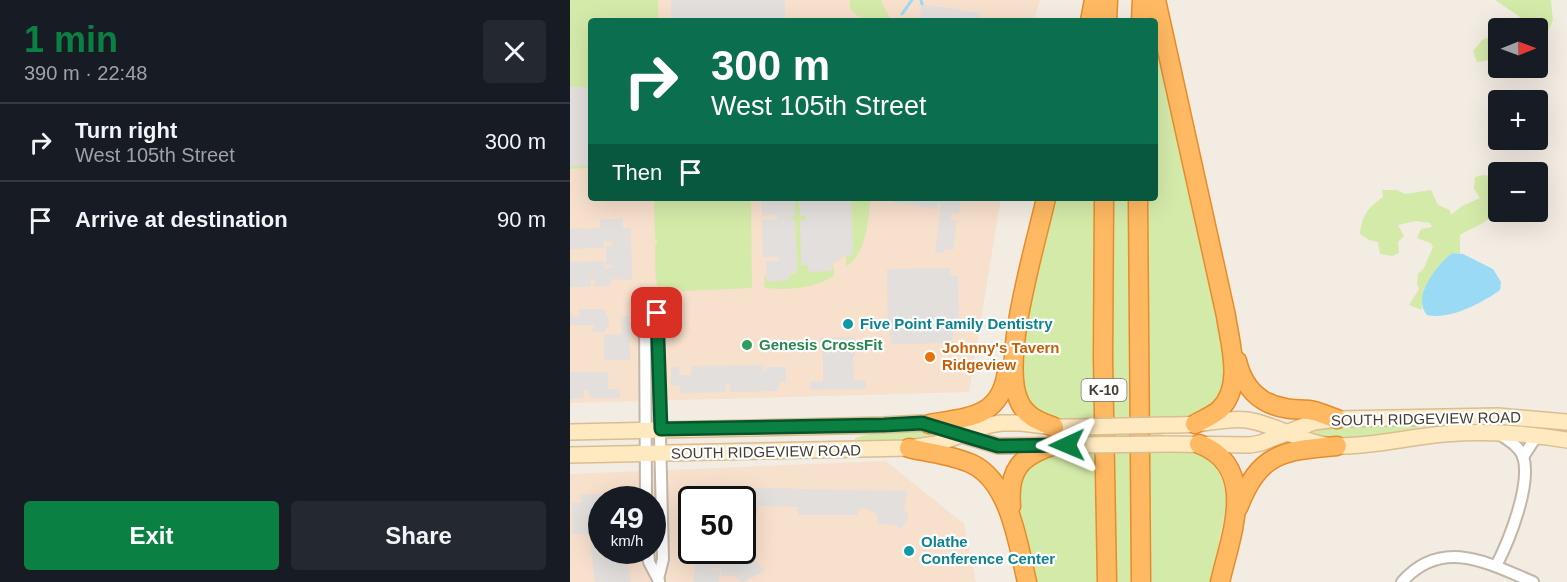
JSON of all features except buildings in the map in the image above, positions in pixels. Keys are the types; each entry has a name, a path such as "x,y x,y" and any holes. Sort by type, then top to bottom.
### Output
{"highway":[{"path":"1091,18 1094,0"},
{"path":"1107,18 1108,0"},
{"path":"1141,18 1142,0"},
{"path":"1156,0 1226,316 1242,378 1251,392 1260,398 1284,408 1312,410 1336,419"},
{"path":"929,424 979,413 991,406 1003,392 1045,201"},
{"name":"K-10","path":"1104,201 1103,358 1107,582"},
{"name":"K-10","path":"1138,201 1141,582"},
{"path":"1195,424 1219,410 1232,389 1233,366 1226,316"},
{"path":"1012,358 1014,387 1023,408 1054,436 1021,462 1014,474 1010,488 1015,533"},
{"path":"1199,444 1219,455 1235,479 1236,505 1220,582"},
{"path":"1232,527 1247,488 1256,473 1269,460 1296,449 1337,446"},
{"path":"909,448 961,459 984,471 998,487 1015,533 1027,582"}],"main road":[{"name":"SOUTH RIDGEVIEW ROAD","path":"570,455 909,448 936,444 1001,423 1021,423 1080,445 1250,445 1261,443 1314,422 1336,419 1488,416 1567,422"},
{"path":"1517,435 1527,428 1532,418"},
{"name":"SOUTH RIDGEVIEW ROAD","path":"570,432 884,425 908,422 929,424 998,446 1054,436 1080,427 1195,424 1236,419 1249,420 1314,442 1337,446 1372,444 1444,434 1499,434 1567,440"}],"street":[{"path":"653,429 657,313 651,298 645,313 654,454 663,559 659,581"},
{"path":"1499,434 1515,445 1523,458"},
{"path":"1496,566 1519,508 1523,483 1523,458 1534,440 1541,437"},
{"path":"648,486 654,454"},
{"path":"1402,582 1426,564 1447,557 1469,557 1533,582"},
{"path":"650,564 659,581"}],"shaded area":[{"path":"658,0 1040,0 1035,18 659,18"},
{"path":"671,0 785,0 785,18 671,18"},
{"path":"921,4 980,13 980,18 920,18"},
{"path":"570,87 588,87 588,166 570,166"},
{"path":"588,168 588,201 1001,201 969,392 570,403 570,169"},
{"path":"762,201 795,201 795,216 788,218 795,220 797,272 790,273 789,280 767,282 766,261 779,259 778,257 763,257 762,220 778,217 776,215 762,216"},
{"path":"799,201 851,201 853,255 846,255 832,264 831,271 809,272 808,265 801,265 800,220 807,218 800,216"},
{"path":"961,201 959,214 952,213 950,219 957,221 953,250 945,249 943,253 935,252 940,203 936,209 892,202"},
{"path":"600,219 622,219 623,228 631,228 632,280 611,279 610,286 595,287 595,280 591,279 590,287 570,287 570,262 604,261 605,269 613,267 613,265 606,265 606,246 613,246 610,241 604,241 604,248 570,249 570,229 600,228"},
{"path":"950,268 951,276 958,276 959,326 954,326 952,343 892,344 888,326 887,269"},
{"path":"578,309 604,309 609,324 604,332 594,332 592,330 594,325 570,325 570,312 573,317 581,316"},
{"path":"621,316 629,316 630,360 604,360 604,335 622,334"},
{"path":"855,337 854,381 866,380 866,389 810,390 810,382 823,381 823,357 819,338"},
{"path":"763,365 764,373 768,367 786,367 786,382 779,382 778,391 730,392 730,385 726,384 725,392 680,393 680,386 671,386 671,367 679,367 680,375 691,375 692,366"},
{"path":"570,372 608,372 608,389 620,389 620,398 590,398 589,391 586,390 584,398 570,399"},
{"path":"886,461 964,524 976,582 570,582 570,474"},
{"path":"756,488 907,491 904,509 902,509 909,514 902,529 895,525 877,524 877,514 864,508 859,509 858,515 798,515 797,507 760,506 758,514 756,514"},
{"path":"581,494 588,494 588,534 573,534 572,503 581,503"},
{"path":"756,561 765,571 742,582 734,576 721,576 721,568 713,568 713,570 720,570 719,582 694,582 695,564 756,564"},
{"path":"593,564 628,564 631,582 595,582"}],"green space":[{"path":"570,0 658,0 659,18 588,18 588,168 570,169"},
{"path":"850,0 881,0 890,18 860,18 850,9"},
{"path":"1495,0 1551,0 1553,20 1548,32 1548,18 1520,17"},
{"path":"1158,26 1219,307 1227,359 1225,385 1215,403 1208,409 1191,416 1162,419 1163,451 1187,449 1205,455 1216,463 1226,484 1226,497 1212,582 1151,582 1148,201 1158,201"},
{"path":"1488,37 1488,60 1477,62 1473,51 1482,40"},
{"path":"1488,175 1488,219 1460,235 1460,254 1452,253 1431,278 1424,293 1422,310 1409,305 1419,289 1418,274 1424,268 1433,247 1430,243 1417,238 1421,229 1432,227 1430,223 1416,221 1398,225 1404,236 1398,242 1399,253 1392,256 1380,254 1378,242 1369,240 1360,234 1367,212 1383,197 1382,190 1397,190 1405,194 1431,190 1438,205 1450,210 1451,215 1462,206 1480,198 1474,189 1475,177"},
{"path":"654,201 751,201 752,288 661,290 656,277 655,246 658,241 655,240"},
{"path":"795,201 799,201 800,215 807,218 800,220 809,271 831,271 833,263 834,275 810,286 766,288 764,286 765,273 767,282 797,272 795,220 789,220 788,217 795,216"},
{"path":"851,201 871,201 862,245 853,261 846,266 846,256 852,255"},
{"path":"1051,201 1095,201 1097,582 1033,582 1017,508 1019,488 1032,465 1039,459 1057,452 1081,452 1082,420 1058,419 1042,415 1025,398 1022,359 1036,270"},
{"path":"1111,201 1131,201 1134,582 1114,582"},
{"path":"1441,422 1441,425 1424,426 1398,434 1346,439 1313,434 1313,430 1324,427"},
{"path":"918,429 935,433 934,438 921,441 855,443 855,438 876,432"}],"water":[{"path":"1452,253 1463,254 1493,269 1501,282 1500,290 1475,305 1455,313 1427,315 1423,308 1424,291 1433,273"}],"waterway":[{"path":"902,14 912,0"},
{"path":"921,0 922,4"}],"place":[{"name":"Five Point Family Dentistry","path":"848,324"},
{"name":"Genesis CrossFit","path":"747,345"},
{"name":"Johnny's Tavern Ridgeview","path":"930,357"},
{"name":"Olathe Conference Center","path":"909,551"}],"route":[{"path":"657,313 661,429 884,425 908,422 929,424 998,446 1067,445"}]}
